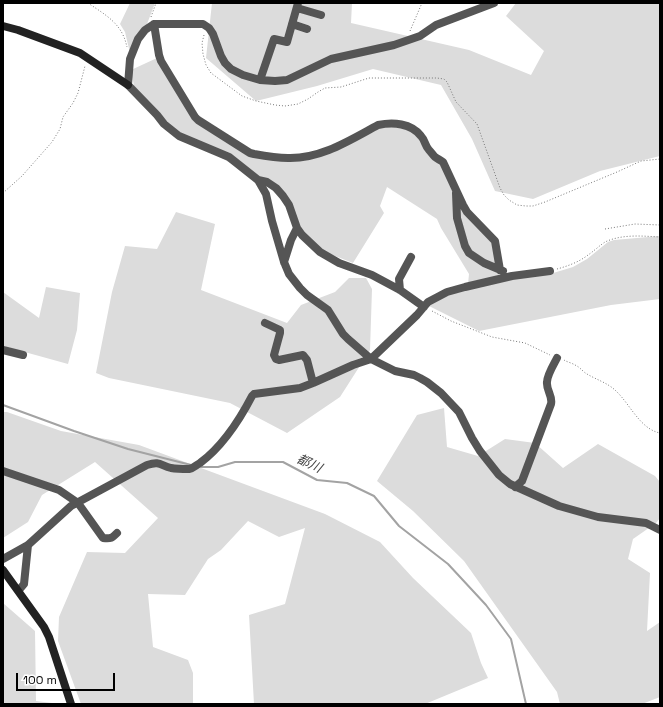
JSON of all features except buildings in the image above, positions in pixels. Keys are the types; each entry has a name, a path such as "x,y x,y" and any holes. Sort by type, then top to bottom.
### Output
{"street":[{"path":"128,85 130,59 138,39 145,30 154,24 206,26 213,34 225,63 231,69 242,75 260,80 275,81 287,80 331,59 394,45 420,36 436,25 494,3"},
{"path":"260,80 274,39 287,42 298,6 321,15"},
{"path":"154,24 161,61 195,117 254,154 288,158 307,157 334,148 378,125 385,124 394,123 410,127 418,132 423,138 427,148 443,162 467,212 495,241 500,270"},
{"path":"292,24 307,28"},
{"path":"3,26 80,53 128,85 158,115 164,124 178,136 229,157 258,180 266,194 284,262 300,288 328,310 343,334 371,359 395,371 414,375 427,382 441,393 459,412 480,451 499,475 510,484 559,506 598,517 646,523 660,530"},
{"path":"258,180 267,182 276,188 283,196 289,205 296,228 320,252 339,263 372,275 400,290 424,306"},
{"path":"456,189 457,218 465,246 469,253 484,263 509,273 512,276"},
{"path":"284,262 296,228"},
{"path":"400,290 399,279 411,257"},
{"path":"3,559 28,545 71,506 147,464 160,463 170,468 192,468 209,456 225,439 244,412 254,394 300,388 353,365 371,359 417,315 428,302 447,292 465,287 512,276 550,271"},
{"path":"265,323 280,330 274,355 276,359 279,360 303,355 307,360 313,383"},
{"path":"3,350 23,355"},
{"path":"515,487 522,481 552,404 547,383 557,358"},
{"path":"3,471 59,490 78,503 103,538 112,538 117,533"},
{"path":"19,590 24,584 28,545"},
{"path":"3,570 44,626 71,704"}],"path":[{"path":"88,3 107,16 119,27 124,36 130,59"},
{"path":"145,30 156,3"},
{"path":"405,41 422,3"},
{"path":"206,26 202,43 203,54 211,73 242,96 256,101 285,106 298,104 325,88 341,87 368,78 444,79 447,82 456,102 477,124 500,188 504,195 517,204 533,206 641,161 660,159"},
{"path":"3,193 22,176 52,142 60,129 63,117 78,93 87,58"},
{"path":"606,229 635,224 660,225"},
{"path":"550,271 578,262 600,246 612,240 626,236 660,236"}],"shaded area":[{"path":"130,3 155,3 147,24 130,53 125,32 120,24"},
{"path":"212,3 352,3 351,23 469,50 531,75 544,51 506,16 516,3 660,3 660,156 600,171 533,199 495,191 472,139 441,85 373,69 317,86 256,101 206,58"},
{"path":"157,58 195,120 250,154 302,159 381,127 392,125 412,131 438,161 454,188 494,244 506,274 468,284 469,274 437,219 387,187 380,206 384,213 353,263 320,250 302,231 291,203 247,172 177,134 134,86 131,70"},
{"path":"176,212 215,224 201,290 287,323 301,305 335,292 349,278 366,278 372,289 370,350 340,397 287,433 230,403 109,378 96,373 112,292 125,246 157,249"},
{"path":"660,236 660,299 611,305 479,331 429,306 442,296 500,281 550,274 573,267 587,259 608,242 614,240"},
{"path":"46,287 80,293 77,330 68,364 3,346 3,292 39,318"},
{"path":"444,408 447,447 478,456 505,439 535,443 563,468 598,444 655,476 660,482 660,518 656,523 633,539 628,559 650,573 647,631 660,622 660,697 642,704 560,704 557,692 464,561 413,511 377,481 417,415"},
{"path":"3,412 7,412 61,431 139,445 325,514 380,542 413,578 471,633 481,663 488,678 425,704 254,704 249,615 285,604 305,528 279,537 248,521 221,550 208,559 185,595 148,594 153,647 188,660 193,673 193,703 206,704 81,704 58,641 59,617 87,552 125,553 158,518 95,462 42,495 28,522 3,538"},
{"path":"3,603 35,631 36,701 60,704 3,704"}],"waterway":[{"name":"都川","path":"3,405 128,449 191,465"},
{"name":"都川","path":"199,467 218,467 235,462 283,462 317,480 347,483 374,496 399,526 448,564 486,605 511,639 526,704"}]}
